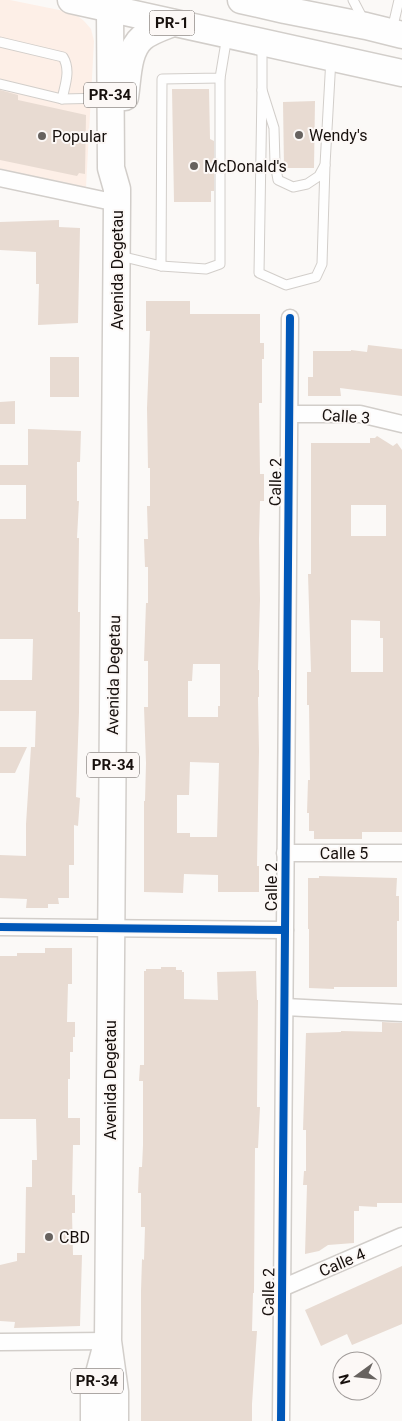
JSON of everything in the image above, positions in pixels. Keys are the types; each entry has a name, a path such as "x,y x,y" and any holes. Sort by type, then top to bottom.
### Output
{"main road":[{"name":"PR-1","path":"71,0 120,5 174,23 402,73"},
{"path":"241,0 397,34"},
{"name":"Avenida Degetau","path":"115,1421 115,1392 108,1341 117,196 123,170 118,98 120,5"},
{"path":"118,98 135,45 147,34 174,23"},
{"name":"Avenida Degetau","path":"94,1421 94,1392 108,1341"}],"street":[{"path":"0,178 117,196"},
{"name":"Calle 2","path":"281,1421 290,318"},
{"name":"Calle 3","path":"290,414 360,414 402,424"},
{"name":"Calle 5","path":"285,852 402,853"},
{"path":"0,927 285,930"},
{"path":"285,1007 402,1013"},
{"name":"Calle 4","path":"282,1288 402,1236"},
{"path":"0,1342 108,1341"}],"lane":[{"path":"353,0 366,26"},
{"path":"397,34 399,0"},
{"path":"117,256 161,266 206,270 220,264 220,78 227,34"},
{"path":"0,42 63,57 68,73 62,99"},
{"path":"262,42 259,273 286,285 316,277 322,264 331,57"},
{"path":"161,266 162,80 220,78"},
{"path":"0,84 62,99 118,98"},
{"path":"262,90 274,128 275,163 278,180 293,186 308,184 319,176 325,165"}],"shaded area":[{"path":"0,0 10,0 74,13 91,29 94,41 86,187 0,169"}],"building":[{"name":"McDonald's","path":"172,89 209,89 210,139 214,141 214,191 211,191 211,202 174,202"},
{"path":"0,90 18,95 18,100 86,115 85,174 79,173 77,176 0,160"},
{"name":"Wendy's","path":"315,101 314,168 284,168 283,102"},
{"path":"59,220 59,227 80,228 78,323 38,325 39,284 36,284 36,252 0,250 0,222"},
{"path":"146,301 190,301 190,314 260,314 260,343 264,343 264,359 262,359 262,403 259,403 260,474 264,474 264,501 260,501 259,539 257,866 259,866 259,892 218,892 218,875 184,874 183,893 144,892 146,763 144,707 148,707 148,661 144,661 146,603 148,603 148,567 145,567 144,539 148,539 147,506 150,506 147,408 150,331 146,331","holes":["193,664 220,664 220,706 218,706 218,717 188,717 188,681 192,681","190,762 219,763 217,837 190,837 190,833 177,833 177,795 189,795"]},
{"path":"368,345 402,349 402,396 340,388 341,396 308,396 308,377 313,377 313,351 351,350 367,352"},
{"path":"50,357 79,357 79,397 50,397"},
{"path":"15,401 15,424 0,424 0,402"},
{"path":"28,429 81,431 80,462 77,462 77,501 79,501 77,538 79,538 78,612 80,612 76,797 80,798 78,826 74,825 74,865 69,865 69,898 58,898 59,904 48,904 48,908 26,908 27,899 0,898 0,855 26,856 31,747 35,747 36,711 0,711 0,680 32,680 33,639 0,639 0,519 26,519 26,485 0,485 0,465 28,465"},
{"path":"377,436 393,446 397,443 402,450 402,832 362,832 362,839 314,839 314,831 309,831 309,813 307,813 308,780 310,780 307,672 311,672 308,574 311,574 311,443 370,443 370,438","holes":["351,505 386,505 386,536 351,536","351,620 380,621 380,638 383,638 383,672 351,672"]},
{"path":"0,747 27,747 15,773 0,773"},
{"path":"319,876 397,878 396,896 399,896 399,921 397,921 397,987 309,988 308,878 319,878"},
{"path":"45,948 72,948 72,984 68,984 67,1022 75,1022 75,1037 73,1037 73,1052 70,1052 68,1118 80,1118 80,1145 73,1145 72,1195 75,1195 75,1213 72,1213 73,1255 82,1255 80,1326 14,1328 15,1322 0,1321 0,1265 17,1261 17,1253 25,1253 26,1187 32,1187 32,1160 37,1160 36,1119 0,1119 0,956 17,956 17,953 45,953"},
{"path":"161,967 176,967 176,970 184,972 184,999 218,1000 217,972 256,971 258,1000 257,1107 260,1107 258,1148 255,1148 252,1331 257,1331 252,1421 141,1421 141,1291 145,1227 141,1227 141,1193 138,1193 139,1167 142,1167 143,1145 143,1081 139,1081 140,1065 144,1065 144,971 146,969 161,969"},
{"path":"382,1022 402,1023 402,1203 377,1203 377,1207 359,1206 359,1211 354,1211 354,1243 328,1245 319,1251 305,1254 307,1185 303,1185 304,1171 306,1171 306,1130 303,1130 306,1033 341,1031 382,1032"},
{"path":"402,1266 402,1324 352,1345 347,1334 321,1346 305,1310"}],"cycle path":[{"path":"281,1421 290,318"},
{"path":"0,927 285,930"}],"place":[{"name":"Wendy's","path":"299,135"},
{"name":"Popular","path":"42,136"},
{"name":"McDonald's","path":"194,166"},
{"name":"CBD","path":"49,1237"}]}
